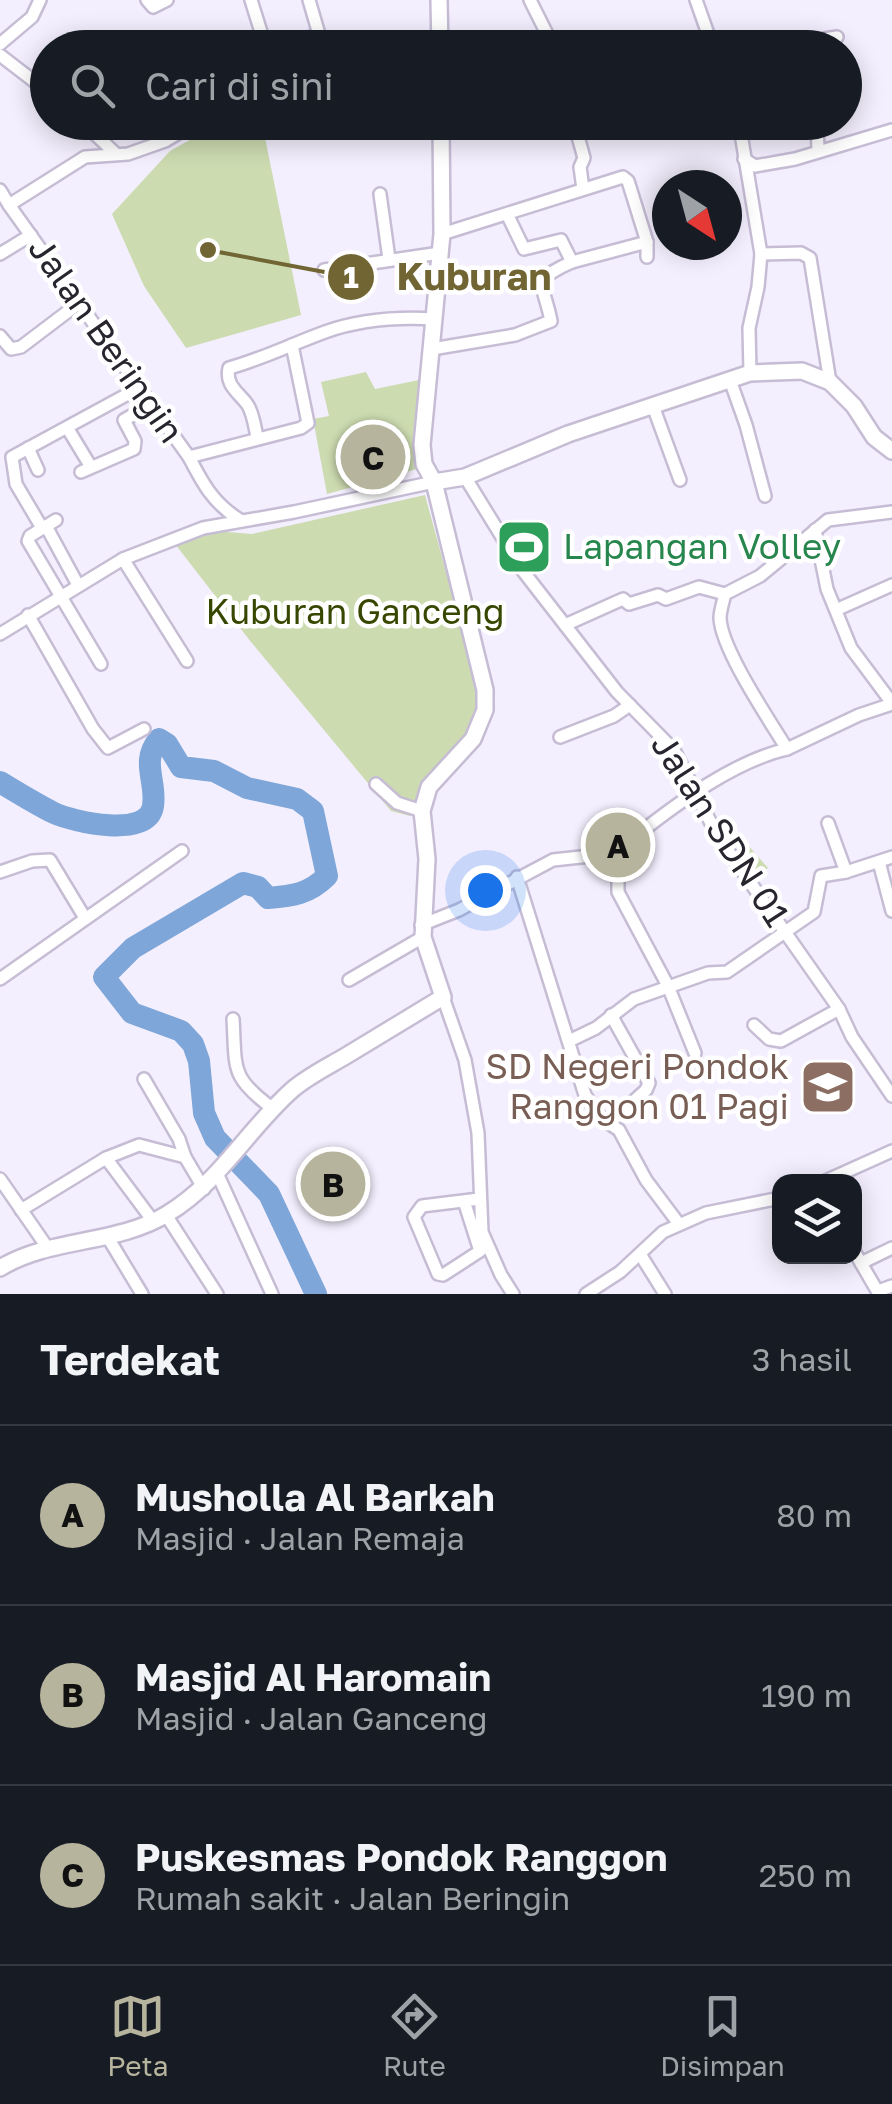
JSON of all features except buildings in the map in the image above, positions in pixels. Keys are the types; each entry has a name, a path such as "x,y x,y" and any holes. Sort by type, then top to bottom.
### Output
{"street":[{"path":"0,44 32,16 40,0"},
{"path":"147,0 153,7 167,0"},
{"path":"251,0 260,30"},
{"path":"309,0 318,30"},
{"path":"439,0 440,30"},
{"path":"530,0 545,30"},
{"path":"696,0 707,30"},
{"path":"0,55 30,78"},
{"path":"862,138 892,130"},
{"path":"101,140 115,154"},
{"name":"Jalan Beringin","path":"168,140 128,154 85,157 9,206 189,457 215,503 240,520"},
{"path":"441,140 442,234 422,445 485,690 485,710 472,739 430,787 422,811 427,858 422,931 465,1060 478,1133 482,1232 500,1275 513,1294"},
{"path":"579,140 584,158 580,167 584,189"},
{"path":"741,140 760,254 749,328 750,373"},
{"path":"817,140 818,150"},
{"path":"744,159 755,166 795,159 855,140"},
{"path":"442,234 626,178 647,242 647,257"},
{"path":"0,190 9,206"},
{"path":"380,194 389,259"},
{"path":"506,214 524,249 561,240 572,262"},
{"path":"0,254 31,234"},
{"path":"432,349 515,335 549,323 552,318 542,290 548,273 572,262 647,242"},
{"path":"324,270 440,253"},
{"path":"760,254 802,254 810,258 830,382"},
{"path":"0,336 11,348 21,347 79,303"},
{"path":"258,438 247,404 238,396 227,370 353,325 434,319"},
{"path":"189,457 308,423 292,345"},
{"path":"0,634 124,559 203,528 465,477 568,434 750,373 802,371 830,382 854,406 874,437 890,446"},
{"path":"730,380 766,496"},
{"path":"78,586 48,525 16,484 12,457 139,388"},
{"path":"68,429 86,470 134,449 135,441 124,420 152,404"},
{"path":"653,406 680,480"},
{"path":"28,448 38,470"},
{"name":"Jalan SDN 01","path":"465,477 523,571 630,705 665,737 717,834 839,1009 852,1037 892,1096"},
{"path":"565,625 623,600 630,604 658,594 666,599 699,587 725,594 760,576 828,520 892,512"},
{"path":"48,525 30,536 28,542 101,664"},
{"path":"349,980 422,931 553,860 590,856 603,862 634,860 638,835 693,792 769,753 892,704 851,648 828,588 815,530"},
{"path":"124,559 187,661"},
{"path":"838,609 892,585"},
{"path":"725,594 720,617 723,634 787,749"},
{"path":"28,615 93,729 108,748 144,729"},
{"path":"560,737 614,716 630,705"},
{"path":"376,784 398,803 422,811"},
{"path":"828,823 846,872"},
{"path":"0,979 182,852"},
{"path":"570,1041 596,1028 634,998 708,973 727,972 814,912 821,876 892,857"},
{"path":"0,872 45,858 50,860 85,918"},
{"path":"879,862 892,912"},
{"path":"618,863 618,892 668,986 695,1053"},
{"path":"517,877 585,1095 600,1118 619,1130 646,1180 679,1224"},
{"path":"0,1268 48,1248 107,1236 160,1218 204,1188 272,1108 297,1086 443,997"},
{"path":"754,1025 769,1039 781,1040 839,1009"},
{"path":"611,1015 649,1083 611,1122"},
{"path":"234,1019 236,1070 242,1084 272,1108"},
{"path":"144,1079 180,1138 185,1157 204,1188"},
{"path":"21,1210 106,1158 138,1145 185,1157"},
{"path":"842,1174 892,1152"},
{"path":"106,1158 160,1218 216,1294"},
{"path":"222,1167 272,1294"},
{"path":"0,1180 48,1248"},
{"path":"464,1201 480,1251 443,1276 438,1274 414,1217 422,1206 478,1199"},
{"path":"586,1294 603,1285 652,1240 679,1224 726,1208 772,1199"},
{"path":"107,1236 142,1294"},
{"path":"862,1256 892,1248"},
{"path":"640,1254 665,1294"},
{"path":"862,1264 878,1292 892,1286"}],"green space":[{"path":"190,140 265,140 301,315 186,348 144,286 112,214 170,151"},
{"path":"366,372 375,389 419,380 417,469 327,494 313,419 329,416 321,382"},
{"name":"Kuburan Ganceng","path":"425,495 482,704 463,747 427,783 410,816 391,811 175,544 216,531 252,534"},
{"name":"Lapangan Volley","path":"523,531 541,557 526,565 507,538"},
{"path":"746,843 768,868 753,879 736,853"}],"waterway":[{"path":"0,782 64,817 109,825 138,822 148,816 153,806 150,764 159,739 167,744 181,767 214,771 247,788 297,799 313,811 327,876 314,887 268,898 258,887 243,883 133,948 104,977 132,1013 181,1031 193,1044 199,1061 204,1113 215,1138 269,1194 316,1294"}],"place":[{"name":"Kuburan","path":"208,250"},
{"name":"Puskesmas Pondok Ranggon","path":"373,457"},
{"name":"Lapangan Volley","path":"524,547"},
{"name":"Musholla Al Barkah","path":"618,845"},
{"name":"SD Negeri Pondok Ranggon 01 Pagi","path":"828,1087"},
{"name":"Masjid Al Haromain","path":"333,1184"}]}
